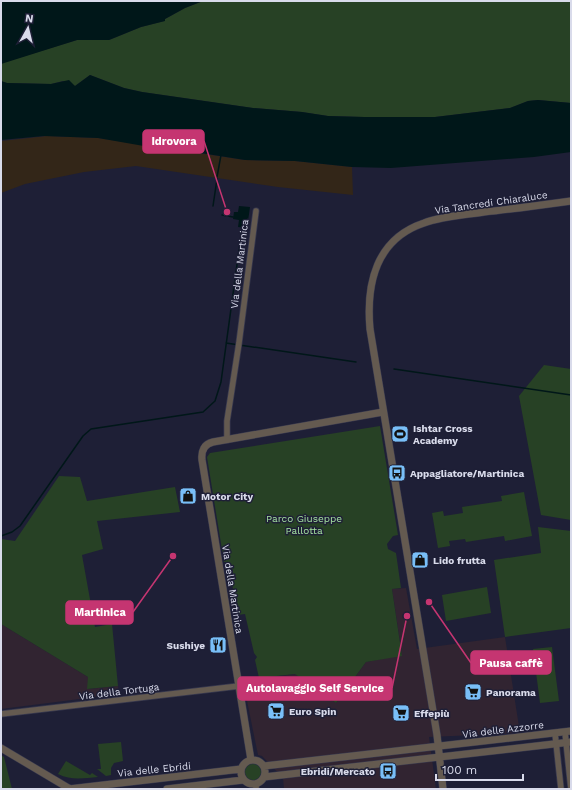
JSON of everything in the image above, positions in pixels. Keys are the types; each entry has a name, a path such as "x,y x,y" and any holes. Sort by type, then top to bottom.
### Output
{"street":[{"name":"Via Tancredi Chiaraluce","path":"443,789 438,747 370,329 369,295 376,266 392,243 405,232 424,222 571,201"},
{"name":"Via della Martinica","path":"227,440 227,421 239,345 256,211"},
{"name":"Via della Martinica","path":"251,760 201,455 204,447 209,443 383,412"},
{"name":"Via della Tortuga","path":"1,714 239,686"},
{"name":"Via delle Azzorre","path":"438,747 568,732"},
{"path":"568,732 571,789"},
{"path":"555,733 561,789"},
{"name":"Via delle Azzorre","path":"439,757 569,742"},
{"path":"264,766 264,777 256,787 243,780 240,769 245,762 251,760 258,761 264,766 438,747"},
{"path":"1,748 70,789"},
{"path":"371,754 372,765"},
{"path":"264,777 439,757"},
{"path":"314,761 315,772"},
{"name":"Via delle Ebridi","path":"70,789 116,786 178,776 240,769"},
{"path":"178,776 179,788"},
{"name":"Via delle Ebridi","path":"167,789 243,780"}],"shaded area":[{"path":"1,1 203,1 185,8 165,19 165,21 141,27 109,40 77,40 1,64"},
{"path":"90,75 124,88 142,92 253,108 302,112 328,116 435,117 510,108 528,101 538,100 571,103 571,152 534,157 391,168 352,167 295,161 245,160 163,147 161,149 98,138 44,136 1,140 1,81 7,83 51,84 69,80 75,86"},
{"path":"47,136 98,138 245,160 295,161 352,167 353,195 278,187 136,166 84,172 25,184 1,193 1,141"},
{"path":"239,206 250,207 247,228 238,227 239,220 233,219 234,212 238,212"},
{"path":"406,588 417,649 505,637 520,733 429,737 436,789 284,789 283,778 262,756 258,755 243,681 296,674 336,703 366,662 402,655 392,589"},
{"path":"1,624 88,677 88,689 118,686 119,694 1,709"}],"green space":[{"path":"203,1 571,1 571,103 538,100 528,101 510,108 435,117 328,116 302,112 253,108 142,92 124,88 90,75 75,86 63,81 51,84 7,83 1,81 1,64 5,62 77,40 109,40 141,27 164,21 185,8"},
{"path":"544,365 571,369 571,520 541,515 519,396"},
{"name":"Parco Giuseppe Pallotta","path":"380,426 398,535 393,536 387,544 388,549 396,553 401,588 392,589 402,656 366,662 336,703 295,674 259,678 255,660 257,657 254,653 245,614 237,615 231,576 233,574 233,570 229,566 228,562 224,562 207,457 210,453"},
{"path":"59,476 80,477 87,501 175,487 180,512 97,521 103,549 82,555 95,627 112,624 118,686 87,689 88,677 1,624 1,539 15,541"},
{"path":"524,492 532,536 505,541 504,536 466,542 465,539 449,541 450,546 438,548 432,513 443,511 444,516 463,513 462,507 502,501 501,496"},
{"path":"538,527 571,531 571,628 505,637 494,560 541,553"},
{"path":"487,587 491,613 446,621 442,595"},
{"path":"552,647 559,701 540,703 533,649"},
{"path":"121,742 123,761 114,763 111,768 111,775 106,776 97,769 101,769 98,744"},
{"path":"1,755 4,757 12,789 1,789"},
{"path":"66,761 90,775 92,773 98,777 68,778 58,774"},
{"path":"253,764 259,766 261,772 259,778 253,780 247,778 245,772 247,766"}],"waterway":[{"path":"217,177 221,155"},
{"path":"213,206 217,179"},
{"path":"222,215 233,217"},
{"path":"1,536 12,532 20,526 83,436 91,429 203,412 215,401 221,382 242,228"},
{"path":"226,343 356,362"},
{"path":"394,369 571,395"}],"place":[{"name":"Idrovora","path":"227,212"},
{"name":"Ishtar Cross Academy","path":"400,434"},
{"name":"Appagliatore/Martinica","path":"397,473"},
{"name":"Motor City","path":"188,496"},
{"name":"Martinica","path":"173,556"},
{"name":"Lido frutta","path":"420,560"},
{"name":"Pausa caffè","path":"429,602"},
{"name":"Autolavaggio Self Service","path":"407,616"},
{"name":"Sushiye","path":"218,645"},
{"name":"Panorama","path":"473,692"},
{"name":"Euro Spin","path":"276,711"},
{"name":"Effepiù","path":"401,713"},
{"name":"Ebridi/Mercato","path":"388,771"}]}
